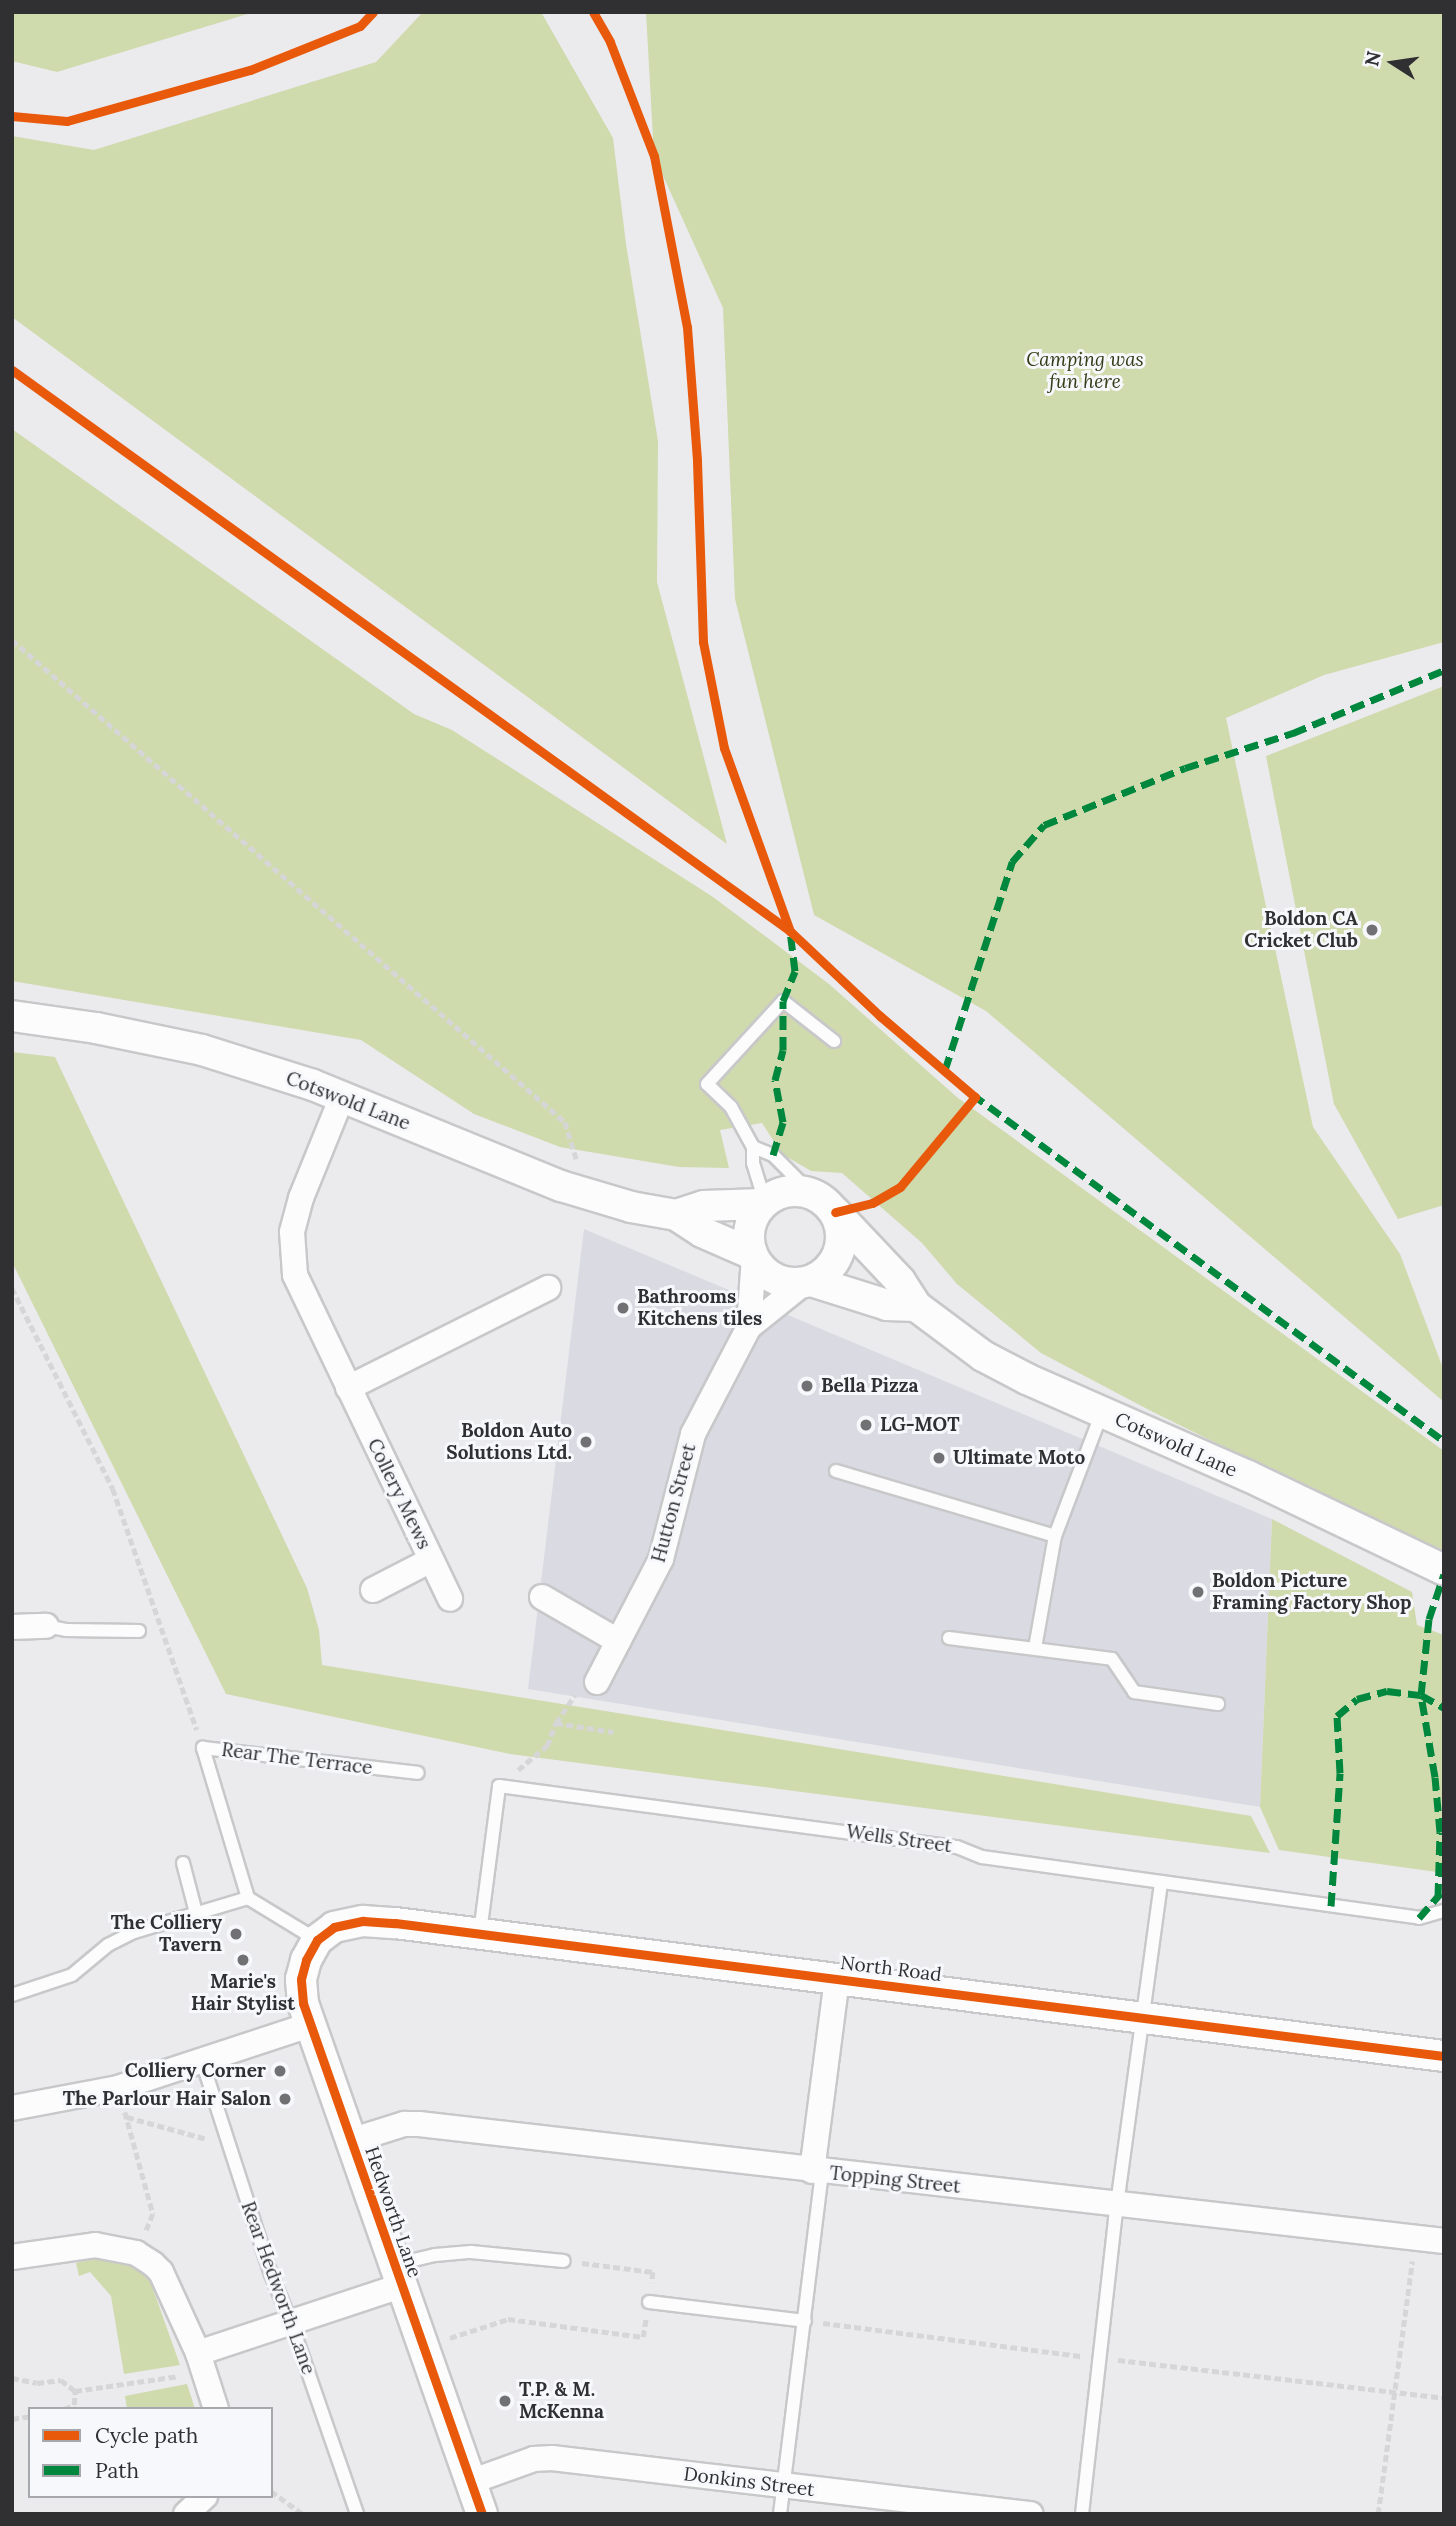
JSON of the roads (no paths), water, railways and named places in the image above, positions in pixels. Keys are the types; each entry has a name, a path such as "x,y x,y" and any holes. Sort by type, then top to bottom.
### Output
{"street":[{"name":"Cotswold Lane","path":"12,1016 96,1028 202,1050 342,1097 587,1196 676,1215 702,1232 753,1256"},
{"name":"Collery Mews","path":"342,1097 300,1198 292,1232 295,1275 450,1599"},
{"path":"787,1191 811,1193 835,1212 842,1238 833,1264 808,1282 789,1283 775,1279 762,1270 753,1256 750,1227 763,1203 787,1191"},
{"name":"Cotswold Lane","path":"676,1215 704,1206 763,1203"},
{"name":"Cotswold Lane","path":"835,1212 900,1281 916,1307 983,1356 1444,1570"},
{"name":"Hutton Street","path":"597,1682 661,1559 693,1434 749,1327 753,1256"},
{"name":"Cotswold Lane","path":"808,1282 887,1305 916,1307"},
{"name":"Hutton Street","path":"749,1327 808,1282"},
{"path":"348,1388 548,1288"},
{"path":"373,1590 432,1560"},
{"path":"542,1597 618,1641"},
{"path":"12,1627 46,1626"},
{"name":"North Road","path":"325,1933 363,1921 384,1922 1444,2056"},
{"name":"Hedworth Lane","path":"325,1933 301,1979 303,2003 421,2348 482,2514"},
{"path":"817,2171 837,1979"},
{"path":"12,2108 118,2088 310,2025"},
{"name":"Topping Street","path":"350,2141 411,2123 667,2150 817,2171 1444,2241"},
{"path":"12,2257 95,2245 136,2252 161,2272 201,2363 215,2407"},
{"name":"Hedworth Lane","path":"201,2363 396,2275"},
{"name":"Donkins Street","path":"470,2482 534,2459 552,2458 1031,2514"},
{"path":"186,2514 203,2498"}],"lane":[{"path":"763,1203 753,1163 753,1147 731,1107 707,1084 783,1001 834,1041"},
{"path":"753,1147 773,1155 811,1193"},
{"path":"1035,1648 1055,1536 1102,1412"},
{"path":"836,1471 1055,1536"},
{"path":"46,1626 66,1630 139,1631"},
{"path":"949,1638 1112,1659 1134,1692 1218,1704"},
{"name":"Rear The Terrace","path":"248,1898 203,1748 418,1773"},
{"name":"Wells Street","path":"480,1934 499,1786 957,1847 982,1857 1419,1918 1444,1911"},
{"path":"183,1863 196,1913"},
{"path":"1082,2514 1117,2205 1161,1882"},
{"path":"12,1995 72,1975 108,1945 134,1931 248,1898 325,1933"},
{"name":"Rear Hedworth Lane","path":"202,2061 271,2274 291,2323 357,2514"},
{"path":"780,2514 805,2320 817,2171"},
{"path":"396,2275 435,2255 471,2252 564,2261"},
{"path":"649,2302 805,2320"}],"place":[{"name":"Boldon CA Cricket Club","path":"1372,930"},
{"name":"Bathrooms Kitchens tiles","path":"623,1308"},
{"name":"Bella Pizza","path":"807,1386"},
{"name":"LG-MOT","path":"866,1425"},
{"name":"Boldon Auto Solutions Ltd.","path":"586,1442"},
{"name":"Ultimate Moto","path":"939,1458"},
{"name":"Boldon Picture Framing Factory Shop","path":"1198,1592"},
{"name":"The Colliery Tavern","path":"236,1934"},
{"name":"Marie's Hair Stylist","path":"243,1960"},
{"name":"Colliery Corner","path":"280,2071"},
{"name":"The Parlour Hair Salon","path":"285,2099"},
{"name":"T.P. & M. McKenna","path":"505,2401"}],"park label":[{"name":"Camping was fun here","path":"1085,371"}]}
